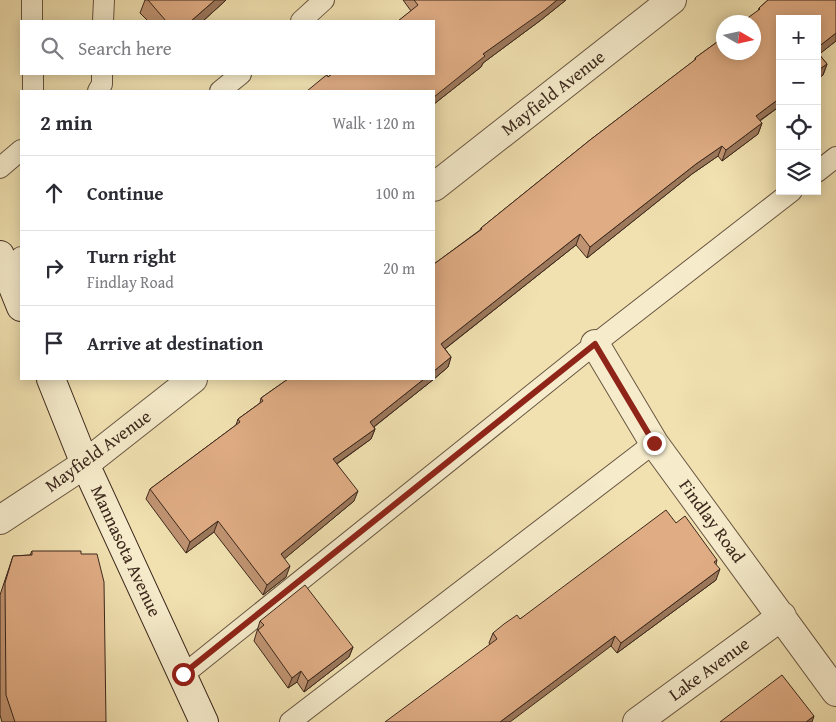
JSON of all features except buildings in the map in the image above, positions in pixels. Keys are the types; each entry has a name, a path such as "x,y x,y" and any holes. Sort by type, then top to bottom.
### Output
{"street":[{"name":"Mayfield Avenue","path":"435,186 672,0"},
{"path":"9,260 20,303"},
{"name":"Findlay Road","path":"595,344 654,443 836,692"},
{"name":"Mannasota Avenue","path":"51,380 86,464 204,722"},
{"name":"Mayfield Avenue","path":"0,520 86,464 191,380"},
{"name":"Lake Avenue","path":"637,722 782,616"}],"lane":[{"path":"32,0 32,20"},
{"path":"104,0 104,20"},
{"path":"302,20 324,0"},
{"path":"33,75 33,90"},
{"path":"99,90 102,84 102,75"},
{"path":"221,90 240,75"},
{"path":"0,168 20,151"},
{"path":"821,169 836,157"},
{"path":"183,674 595,344 787,195"},
{"path":"290,722 654,443"}],"route":[{"path":"183,674 595,344 654,443"}]}
